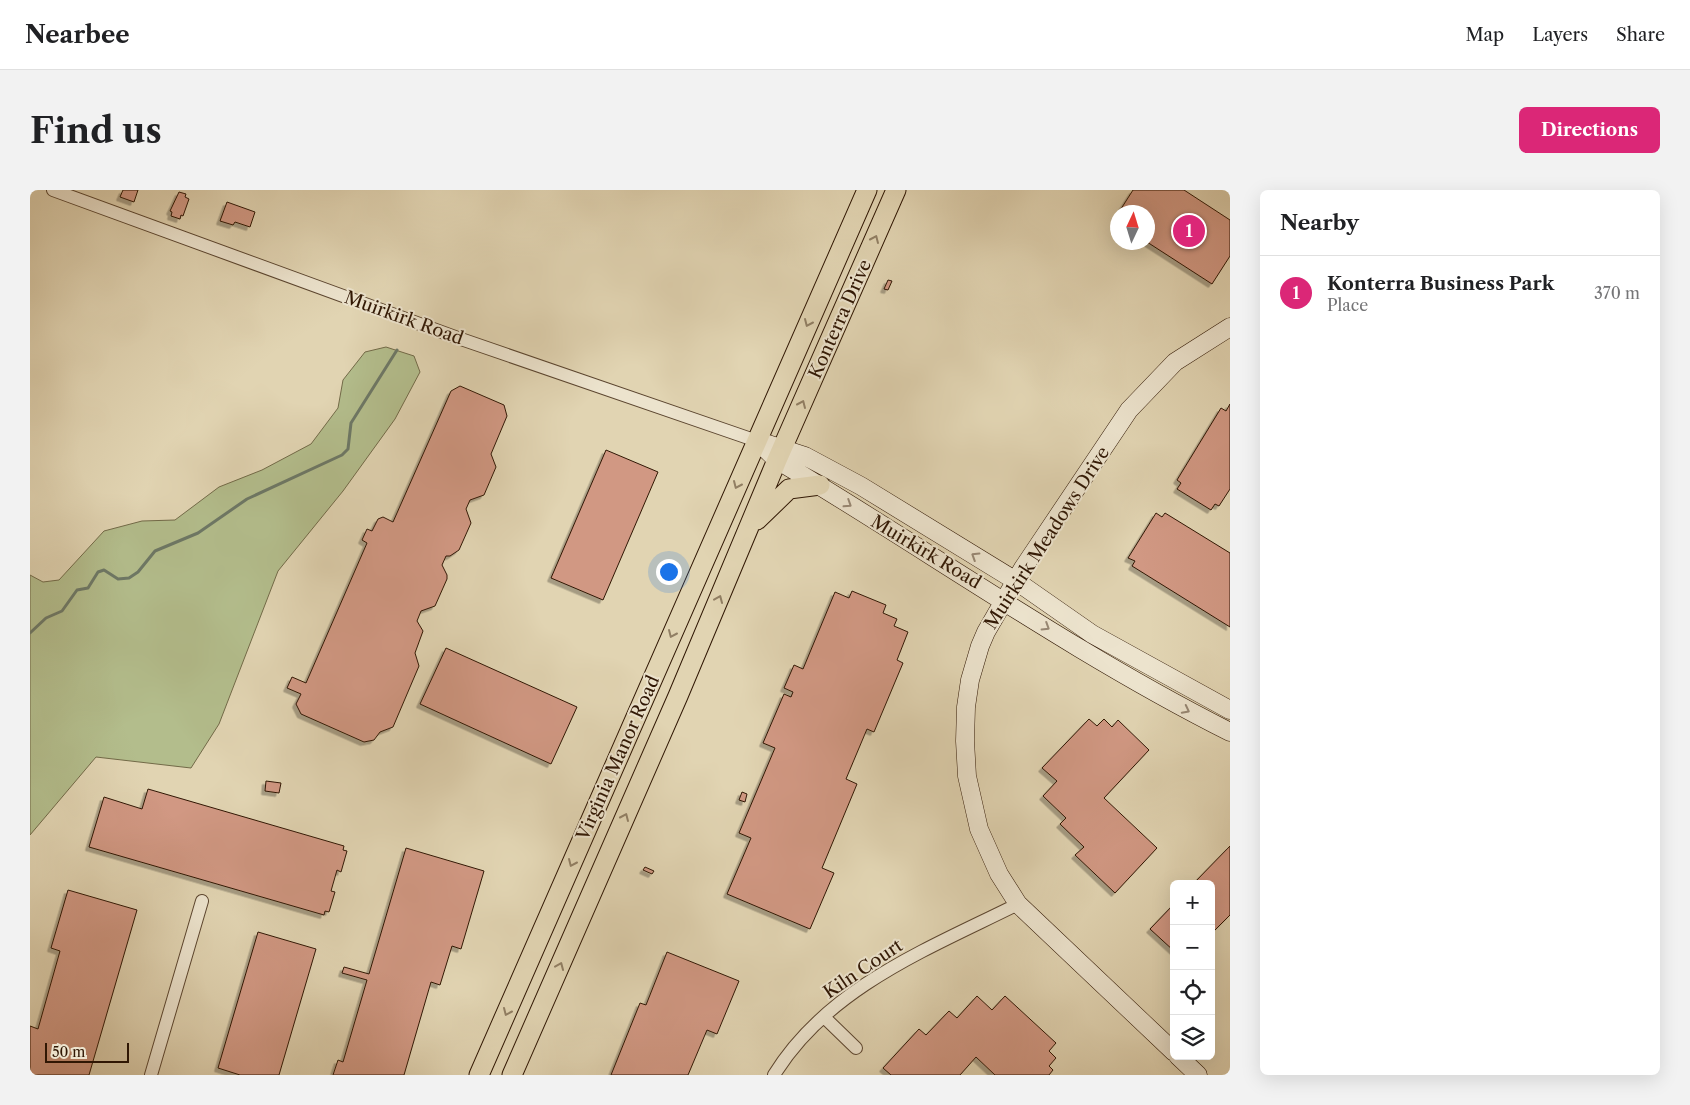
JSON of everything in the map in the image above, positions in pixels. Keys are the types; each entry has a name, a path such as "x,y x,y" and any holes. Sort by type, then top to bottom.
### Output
{"main road":[{"name":"Konterra Drive","path":"757,441 867,190"},
{"name":"Konterra Drive","path":"780,454 896,190"},
{"name":"Muirkirk Meadows Drive","path":"1170,1048 1018,904 999,874 973,809 965,741 966,707 970,680 986,632 1023,568 1129,410 1175,362 1230,327"},
{"name":"Muirkirk Road","path":"757,441 780,454 820,485 889,531 1005,601 1102,663 1170,702 1230,732"},
{"name":"Virginia Manor Road","path":"479,1075 757,441"},
{"name":"Muirkirk Road","path":"780,454 806,456 861,486 1016,582 1092,634 1230,710"},
{"name":"Virginia Manor Road","path":"512,1075 678,696 780,454"},
{"path":"749,528 789,489 820,485"},
{"path":"1182,1060 1198,1075"}],"street":[{"name":"Muirkirk Road","path":"53,190 458,338 757,441"},
{"path":"151,1075 202,901"},
{"name":"Kiln Court","path":"774,1075 812,1027 881,973 1018,904"},
{"path":"824,1017 856,1048"}],"green space":[{"path":"386,347 414,356 420,372 395,419 343,491 278,571 219,724 191,768 96,757 30,835 30,575 43,582 59,580 104,531 142,521 175,520 219,487 262,470 311,444 338,408 343,380 365,352"}],"building":[{"path":"123,190 138,190 134,202 120,197"},
{"path":"1133,190 1184,190 1230,220 1230,256 1212,284 1155,247 1155,205 1123,205"},
{"path":"179,192 186,194 185,197 189,199 183,216 181,215 180,219 171,216 172,212 170,211"},
{"path":"227,202 255,212 250,227 235,222 233,225 220,221"},
{"path":"888,280 892,281 888,290 884,289"},
{"path":"460,386 504,405 507,416 491,454 496,467 484,495 470,500 466,509 471,523 459,550 450,556 446,556 442,565 447,579 435,606 421,611 417,621 423,631 415,653 419,666 393,727 380,732 374,740 364,742 301,714 296,704 301,694 287,688 292,677 306,683 367,543 362,540 367,529 372,531 378,519 383,517 393,522 451,391"},
{"path":"1230,404 1230,489 1219,506 1215,504 1211,510 1177,489 1181,483 1177,480 1221,408 1226,411"},
{"path":"606,450 658,472 603,600 551,578"},
{"path":"1156,513 1162,517 1165,513 1230,553 1230,627 1132,566 1135,561 1128,558"},
{"path":"852,591 886,605 883,613 897,619 894,626 908,632 897,660 903,663 874,732 867,729 846,779 857,784 822,868 834,873 810,929 727,894 751,838 739,833 775,748 763,743 784,694 791,697 793,692 784,688 794,665 803,669 835,592 849,598"},
{"path":"446,648 577,707 551,764 420,704"},
{"path":"1089,719 1097,726 1104,719 1112,727 1118,720 1149,750 1104,798 1157,848 1115,893 1075,855 1084,847 1060,824 1066,818 1043,796 1057,781 1042,768"},
{"path":"266,781 281,783 279,793 265,791"},
{"path":"148,789 344,846 343,850 347,851 341,872 337,870 331,891 335,892 329,912 325,911 324,915 89,847 104,797 142,809"},
{"path":"742,792 747,794 745,802 739,800"},
{"path":"1230,846 1230,915 1215,930 1215,880 1197,880"},
{"path":"406,848 484,871 461,949 452,946 440,985 431,982 404,1075 333,1075 338,1060 343,1062 367,980 342,973 344,967 369,974"},
{"path":"645,867 654,871 652,874 643,870"},
{"path":"68,890 137,910 89,1075 30,1075 30,1026 38,1029 60,951 51,948"},
{"path":"1170,908 1170,947 1150,929"},
{"path":"258,932 316,949 279,1075 240,1075 218,1068"},
{"path":"667,952 739,981 717,1034 707,1030 688,1075 611,1075 640,1003 646,1005"},
{"path":"977,996 992,1010 1005,996 1056,1043 1049,1051 1056,1058 1049,1066 1053,1070 1049,1075 995,1075 976,1057 960,1075 891,1075 883,1068 919,1029 926,1035 949,1011 957,1018"}],"waterway":[{"path":"30,633 46,618 62,611 77,590 88,588 98,572 104,570 118,579 129,578 138,572 155,551 198,533 247,499 342,455 348,449 351,423 397,350"}],"place":[{"name":"Konterra Business Park","path":"1189,231"}]}
